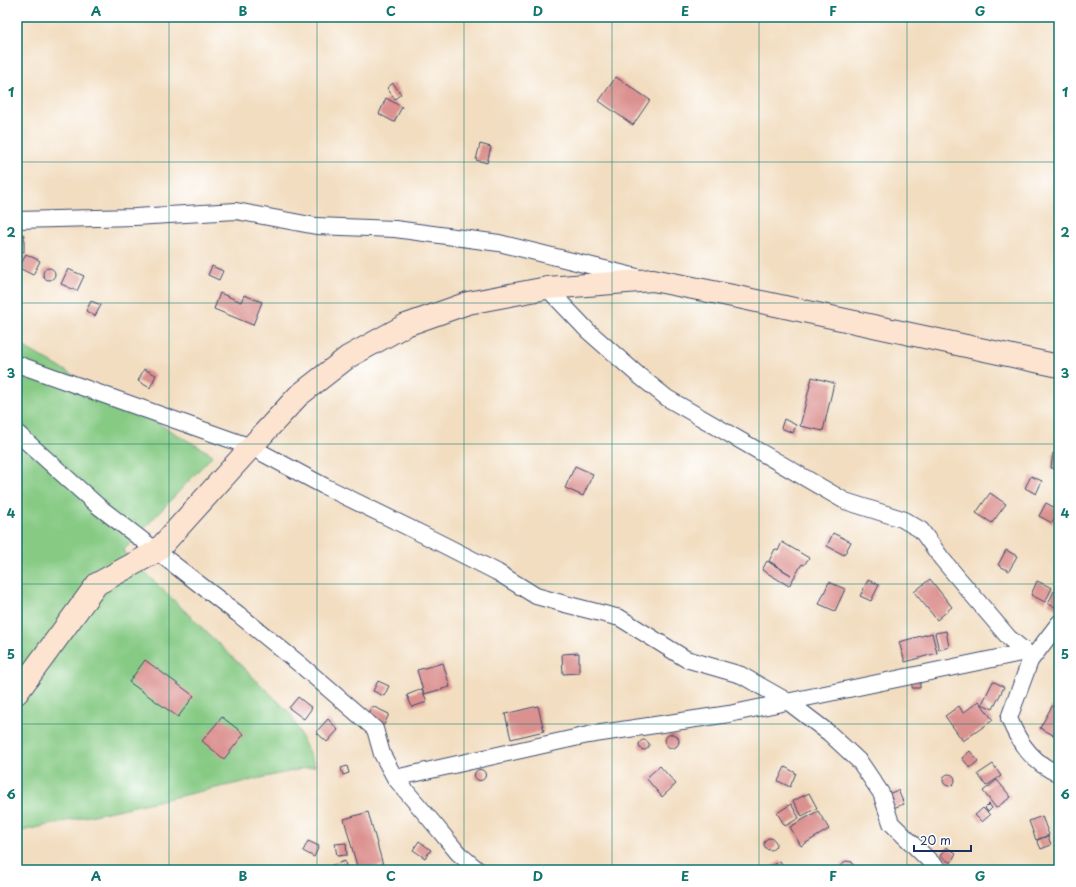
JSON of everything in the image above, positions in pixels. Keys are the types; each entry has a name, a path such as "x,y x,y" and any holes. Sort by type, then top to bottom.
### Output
{"street":[{"path":"17,220 135,217 236,211 316,226 395,230 499,243 653,280 1059,366"},
{"path":"17,693 97,584 157,551 298,396 348,356 406,325 468,303 547,288 653,280"},
{"path":"547,288 588,332 667,398 845,501 902,519 921,530 942,559 1009,638 1028,656"},
{"path":"17,364 251,447 324,486 497,572 536,596 620,618 686,659 741,675 788,701 829,733 860,762 881,793 891,824 939,870"},
{"path":"17,433 98,506 290,656 375,730 382,754 394,778 458,854 478,870"},
{"path":"1059,623 1028,656 1009,718 1013,729 1035,760 1059,774"},
{"path":"394,778 588,735 730,714 788,701 1028,656"}],"green space":[{"path":"17,343 213,455 123,551 291,714 315,766 17,832"}],"building":[{"path":"616,77 650,100 633,125 599,101"},
{"path":"393,83 401,94 395,99 387,88"},
{"path":"386,98 402,107 394,122 379,114"},
{"path":"480,144 491,147 487,163 476,160"},
{"path":"17,234 24,235 24,252 17,251"},
{"path":"26,254 40,261 33,275 19,268"},
{"path":"212,266 223,271 219,280 208,275"},
{"path":"49,268 53,270 55,274 53,278 49,280 45,278 43,274 45,270"},
{"path":"68,269 84,276 77,291 61,284"},
{"path":"220,293 241,302 244,295 262,302 253,325 214,309"},
{"path":"91,301 101,305 95,316 86,311"},
{"path":"144,369 156,375 150,388 138,381"},
{"path":"812,377 834,383 823,431 800,426"},
{"path":"784,419 796,425 793,433 781,428"},
{"path":"1053,453 1059,454 1059,469 1051,468"},
{"path":"575,466 593,474 583,496 565,488"},
{"path":"1031,476 1042,481 1036,494 1025,488"},
{"path":"990,493 1006,504 992,523 976,513"},
{"path":"1046,503 1059,510 1052,523 1039,516"},
{"path":"833,533 851,542 844,555 827,546"},
{"path":"782,542 809,558 804,565 802,564 789,586 762,570 767,561 791,575 769,561 775,549 778,551"},
{"path":"1006,550 1017,556 1009,571 998,565"},
{"path":"930,579 952,607 937,620 914,592"},
{"path":"868,580 879,585 871,601 860,596"},
{"path":"1037,581 1052,588 1045,602 1031,595"},
{"path":"829,582 845,589 835,611 819,604"},
{"path":"1054,591 1059,593 1059,609 1048,604"},
{"path":"946,631 949,647 939,650 935,633"},
{"path":"932,633 937,653 905,662 899,642"},
{"path":"579,653 579,673 563,674 562,654"},
{"path":"145,660 194,696 178,717 129,682"},
{"path":"443,663 450,687 424,694 417,670"},
{"path":"912,678 920,678 920,688 912,688"},
{"path":"378,681 389,686 384,696 373,691"},
{"path":"993,681 1004,687 993,709 982,704"},
{"path":"422,689 427,702 412,707 407,695"},
{"path":"298,697 312,708 304,719 289,708"},
{"path":"979,701 993,720 963,741 945,716 959,706 963,713"},
{"path":"372,706 389,714 384,725 366,717"},
{"path":"538,706 544,731 511,739 505,714"},
{"path":"1052,706 1059,710 1059,738 1040,728"},
{"path":"222,717 244,734 224,759 202,741"},
{"path":"328,719 338,730 327,742 316,732"},
{"path":"672,734 677,736 679,741 677,746 672,748 667,746 665,741 667,736"},
{"path":"644,740 649,745 644,750 639,745"},
{"path":"970,751 978,761 970,768 962,758"},
{"path":"993,764 1001,776 986,786 978,774"},
{"path":"347,766 349,773 343,775 341,768"},
{"path":"660,766 676,784 662,797 646,778"},
{"path":"785,767 796,773 790,787 778,781"},
{"path":"480,769 484,771 486,775 484,779 480,781 476,779 474,775 476,771"},
{"path":"947,774 951,774 955,780 951,786 947,786 943,782 943,778"},
{"path":"997,780 1011,797 996,808 983,791"},
{"path":"898,790 904,804 893,808 888,794"},
{"path":"809,793 817,808 802,816 793,801"},
{"path":"791,804 799,818 785,826 777,813"},
{"path":"989,804 992,808 988,812 985,808"},
{"path":"983,808 990,815 982,822 975,815"},
{"path":"818,811 829,829 801,846 790,827"},
{"path":"368,812 383,865 358,870 344,819"},
{"path":"1042,816 1049,835 1036,840 1029,821"},
{"path":"1048,836 1051,845 1041,849 1037,840"},
{"path":"768,838 772,838 776,844 772,850 768,850 764,846 764,842"},
{"path":"308,841 319,846 314,857 303,851"},
{"path":"419,841 431,850 425,858 413,850"},
{"path":"346,843 347,855 337,856 335,844"},
{"path":"946,847 956,853 951,863 940,856"},
{"path":"345,861 347,870 332,870 330,866"},
{"path":"780,861 785,869 766,870"},
{"path":"846,861 852,862 854,866 853,870 842,870 841,865"}]}
